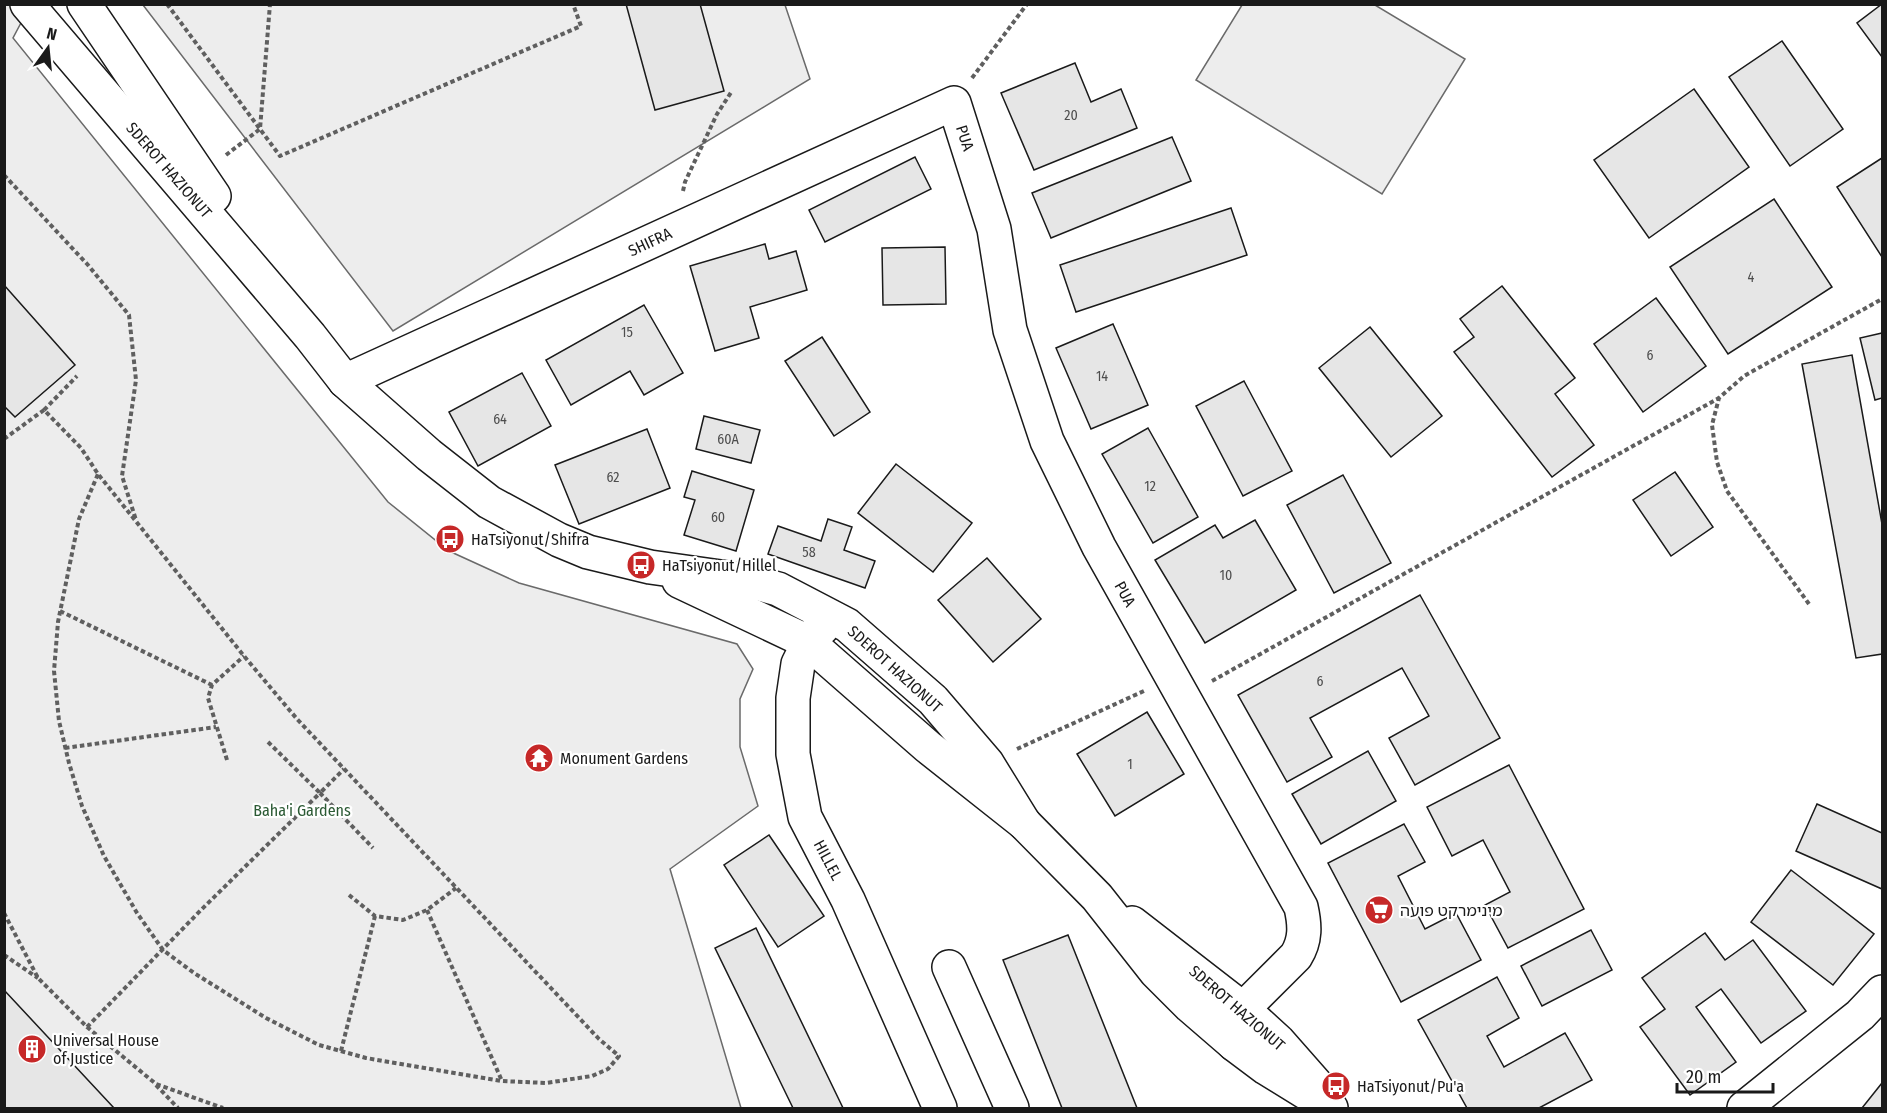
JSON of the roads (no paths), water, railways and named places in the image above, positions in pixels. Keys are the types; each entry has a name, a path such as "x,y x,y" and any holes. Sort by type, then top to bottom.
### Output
{"street":[{"name":"SDEROT HAZIONUT","path":"27,4 310,336 345,381 429,455 489,502 559,540 588,552 650,567 749,581 778,589 848,626 933,700 987,763 1024,823"},
{"name":"SDEROT HAZIONUT","path":"84,4 310,336"},
{"name":"SHIFRA","path":"345,381 954,103"},
{"name":"PUA","path":"954,103 994,229 1010,330 1047,441 1099,547 1301,907 1304,919 1302,945 1296,956 1243,1009 1235,1025 1234,1044"},
{"name":"SDEROT HAZIONUT","path":"650,567 808,642 928,747 1024,823 1097,897 1156,972 1190,1006 1266,1068 1331,1108"},
{"path":"808,642 812,636 826,626 848,626"},
{"name":"HILLEL","path":"808,642 798,664 793,698 793,754 805,817 848,900 940,1108"},
{"name":"SDEROT HAZIONUT","path":"1097,897 1243,1009 1278,1041 1338,1108"},
{"path":"949,967 1012,1108"},
{"path":"1744,1108 1860,1015 1882,992"}],"place":[{"name":"HaTsiyonut/Shifra","path":"450,539"},
{"name":"HaTsiyonut/Hillel","path":"641,565"},
{"name":"Monument Gardens","path":"539,758"},
{"name":"מינימרקט פועה","path":"1379,910"},
{"name":"Universal House of Justice","path":"32,1049"},
{"name":"HaTsiyonut/Pu'a","path":"1336,1086"}],"park label":[{"name":"Baha'i Gardens","path":"302,810"}]}
